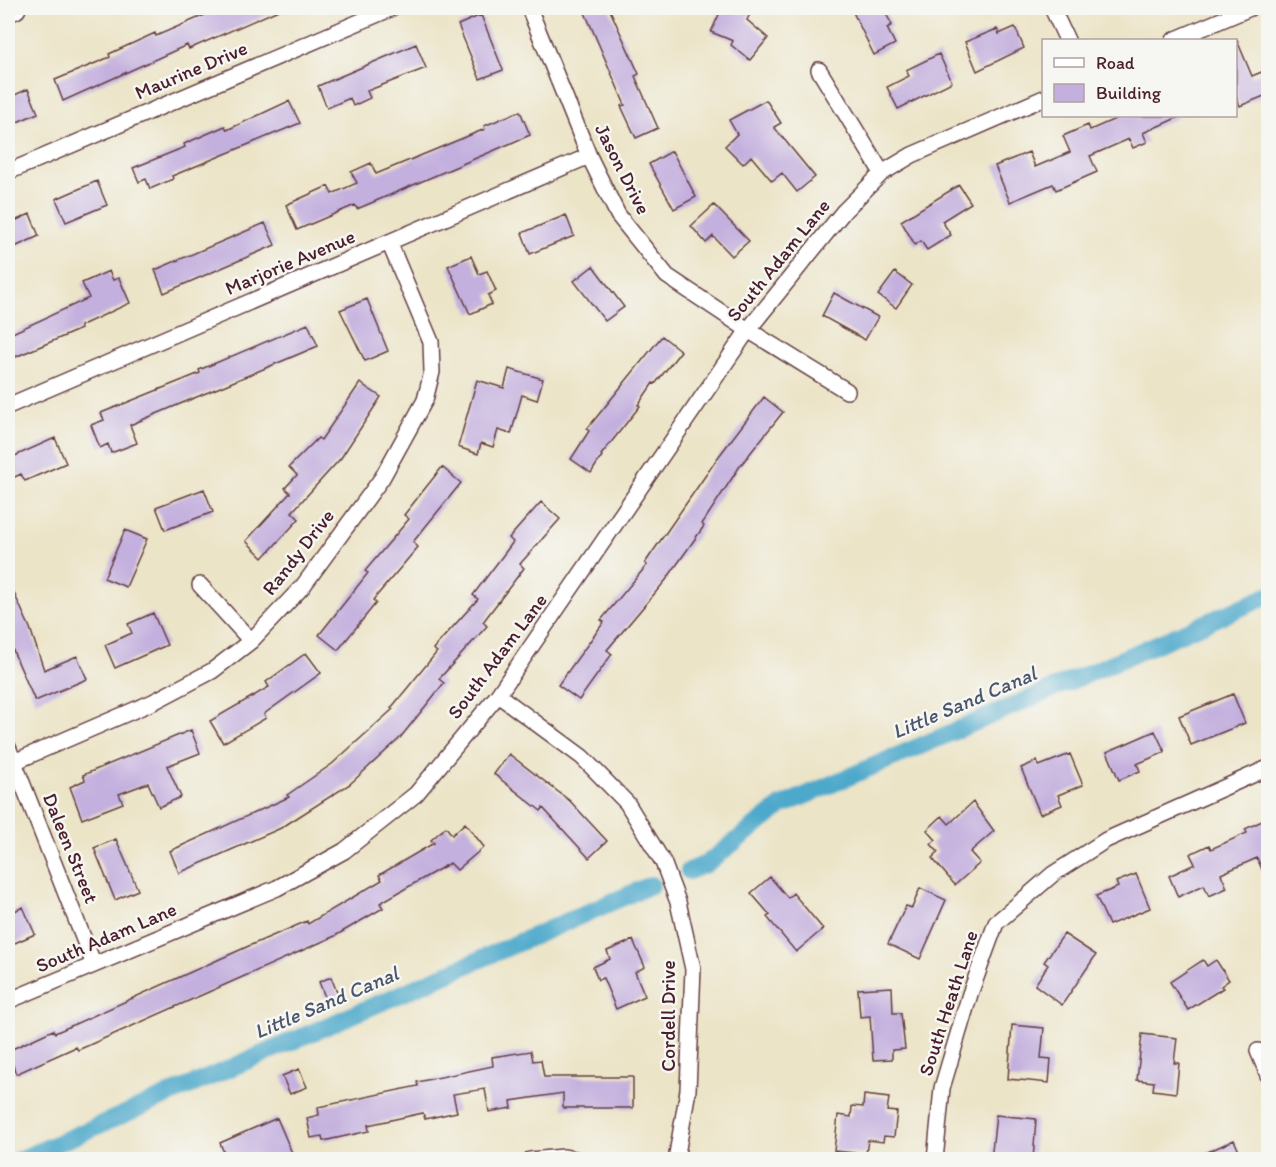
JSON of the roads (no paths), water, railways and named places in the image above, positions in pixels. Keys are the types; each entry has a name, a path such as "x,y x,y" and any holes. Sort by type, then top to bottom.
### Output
{"main road":[{"path":"8,11 15,8"}],"street":[{"name":"Maurine Drive","path":"8,172 392,8"},
{"name":"Jason Drive","path":"529,8 589,156 618,215 667,276 847,392"},
{"path":"1052,8 1067,39"},
{"path":"1176,39 1250,8"},
{"path":"819,70 882,173"},
{"name":"South Adam Lane","path":"8,1001 278,888 344,851 416,794 498,695 748,330 844,211 882,173 912,155 1042,99"},
{"name":"Marjorie Avenue","path":"8,406 589,156"},
{"name":"Randy Drive","path":"14,762 153,702 212,671 251,641 303,586 382,477 425,400 432,372 431,342 389,242"},
{"path":"200,585 251,641"},
{"name":"Cordell Drive","path":"498,695 582,757 627,803 663,862 678,902 693,969 688,1090 676,1160"},
{"name":"Daleen Street","path":"8,747 94,965"},
{"name":"South Heath Lane","path":"935,1160 942,1088 970,994 996,923 1053,874 1106,840 1269,768"},
{"path":"1258,1051 1269,1075"},
{"path":"530,1160 580,1160"}],"waterway":[{"name":"Little Sand Canal","path":"689,871 706,864 781,806 1268,596"},
{"name":"Little Sand Canal","path":"19,1160 651,885"}]}
